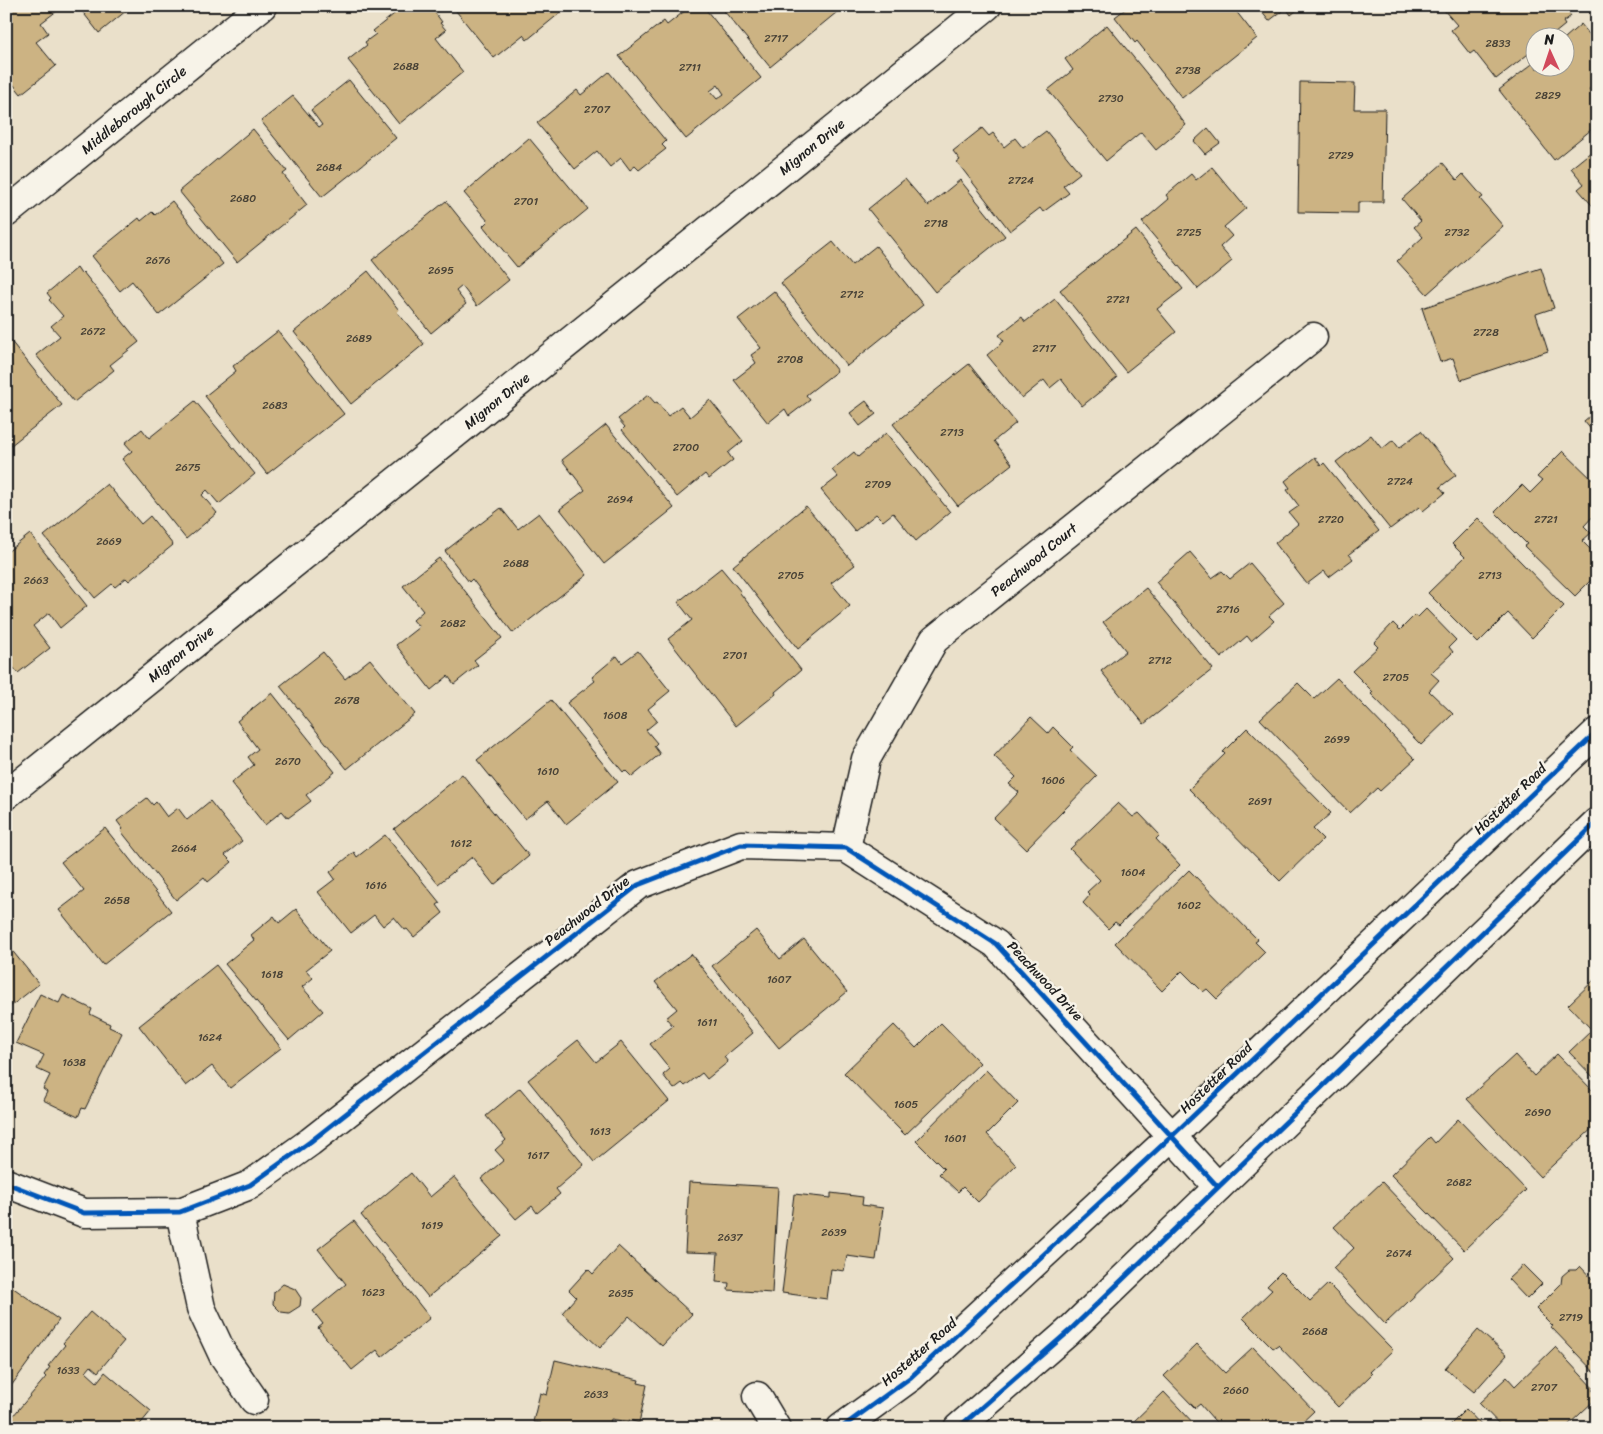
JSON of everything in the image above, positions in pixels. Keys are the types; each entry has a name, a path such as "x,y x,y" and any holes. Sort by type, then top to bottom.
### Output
{"street":[{"name":"Middleborough Circle","path":"6,213 262,6"},
{"name":"Mignon Drive","path":"6,795 987,6"},
{"name":"Peachwood Court","path":"846,848 866,758 934,640 1313,337"},
{"name":"Hostetter Road","path":"840,1428 911,1377 1172,1136 1597,732"},
{"path":"958,1428 1068,1332 1597,822"},
{"name":"Peachwood Drive","path":"6,1183 84,1213 180,1212 250,1185 310,1142 638,885 740,845 846,848 996,944 1218,1186"},
{"path":"180,1212 201,1308 223,1355 254,1400"},
{"path":"757,1396 776,1428"}],"building":[{"path":"6,6 62,7 41,23 48,33 36,42 56,66 21,94 6,75"},
{"path":"78,6 132,6 99,33"},
{"path":"404,6 430,6 446,30 436,38 463,72 399,124 348,60 367,45 365,42 376,34 373,31"},
{"path":"452,6 564,6 566,8 527,40 523,35 494,58"},
{"path":"691,6 703,6 761,78 686,139 619,56 664,21 667,25","holes":["718,85 724,94 717,99 710,91"]},
{"path":"720,6 840,6 842,8 770,67"},
{"path":"1129,6 1232,6 1257,38 1182,98 1137,41 1135,43 1115,17"},
{"path":"1257,6 1302,6 1291,15 1286,8 1269,21"},
{"path":"1447,6 1563,6 1571,16 1563,22 1565,25 1561,28 1526,28 1526,56 1496,79 1474,51 1470,54 1451,30 1457,25 1443,9"},
{"path":"1581,24 1597,44 1597,83 1589,89 1597,99 1597,125 1554,160 1499,90 1526,69 1526,78 1576,78 1576,28"},
{"path":"1107,25 1173,106 1186,125 1156,150 1141,132 1106,161 1048,90 1073,70 1065,59"},
{"path":"609,72 666,141 662,145 666,149 639,170 635,166 630,170 621,158 610,167 597,151 575,169 537,123 577,90 581,95"},
{"path":"349,80 396,138 322,197 261,121 293,96 319,127 322,125 311,110"},
{"path":"1300,82 1355,83 1354,109 1385,109 1383,202 1358,202 1358,213 1298,212"},
{"path":"982,128 989,136 993,133 1004,147 1015,138 1023,148 1046,131 1080,173 1063,186 1069,193 1043,212 1040,208 1010,231 957,162 960,160 953,151"},
{"path":"1208,128 1220,143 1205,154 1194,141"},
{"path":"253,129 287,171 283,174 307,205 237,262 179,191"},
{"path":"529,138 588,209 517,267 483,226 488,221 464,193"},
{"path":"1597,147 1597,211 1578,189 1584,184 1571,168"},
{"path":"1443,163 1457,180 1463,174 1483,197 1480,199 1503,226 1427,294 1397,261 1423,237 1414,227 1421,221 1402,199"},
{"path":"1212,167 1246,208 1224,227 1232,236 1220,247 1232,261 1198,289 1142,222 1169,199 1166,195 1191,174 1196,180"},
{"path":"905,179 928,206 960,180 1005,236 935,292 868,209"},
{"path":"172,201 223,264 159,315 132,281 120,291 92,256 139,218 141,221 152,212 155,215"},
{"path":"446,201 509,280 477,306 462,286 456,291 466,304 431,333 372,260"},
{"path":"1136,230 1183,289 1157,309 1176,332 1126,372 1060,290"},
{"path":"833,242 852,265 876,246 923,305 847,366 781,283"},
{"path":"77,268 81,274 83,272 139,342 110,365 114,370 74,402 36,355 60,336 51,326 63,316 49,300 51,298 47,293"},
{"path":"1541,268 1554,308 1536,314 1548,351 1461,380 1453,358 1440,362 1422,308"},
{"path":"368,271 399,310 397,312 424,344 351,404 294,332"},
{"path":"774,291 837,371 806,395 810,400 789,416 785,409 768,423 734,380 756,363 751,355 761,348 738,319"},
{"path":"1055,299 1117,378 1082,406 1061,379 1050,388 1044,380 1022,398 987,355 1004,341 999,335 1022,317 1025,322"},
{"path":"278,331 344,414 267,474 205,396 236,371 233,366"},
{"path":"6,335 62,405 6,449"},
{"path":"969,364 1016,423 994,441 1012,464 958,506 893,424"},
{"path":"648,395 655,403 657,402 668,416 681,406 690,417 710,400 743,441 728,453 733,460 709,479 705,474 677,497 622,430 625,427 618,419"},
{"path":"195,401 255,474 219,504 207,490 202,495 217,513 186,539 122,459 132,451 125,443 142,429 149,438"},
{"path":"866,401 876,414 860,426 850,413"},
{"path":"1597,410 1597,437 1584,421"},
{"path":"606,425 674,508 604,564 560,509 585,490 562,460"},
{"path":"1421,431 1456,475 1440,487 1445,493 1423,511 1419,507 1390,529 1336,462 1371,435 1382,449 1393,440 1399,448"},
{"path":"886,433 950,512 916,541 893,513 883,521 876,514 855,531 821,490 838,477 832,470 854,452 858,457"},
{"path":"1563,451 1597,484 1597,490 1594,493 1597,496 1597,512 1584,526 1591,533 1582,541 1597,556 1597,574 1575,596 1524,546 1527,544 1495,512 1522,485 1530,493 1542,481 1537,477"},
{"path":"1315,457 1321,466 1324,463 1379,531 1349,554 1353,559 1329,577 1324,571 1307,584 1275,543 1298,524 1289,513 1299,506 1287,490 1290,488 1285,481"},
{"path":"107,484 141,524 150,516 173,545 129,581 126,578 115,587 112,584 95,598 44,536"},
{"path":"806,506 855,565 831,583 850,606 798,649 733,566"},
{"path":"501,508 518,529 539,513 587,575 513,633 472,579 469,582 445,551"},
{"path":"1478,518 1564,606 1532,638 1508,613 1478,643 1428,593 1465,557 1452,544"},
{"path":"30,534 87,606 60,628 49,613 33,626 50,648 18,673 6,659 6,553"},
{"path":"1190,552 1212,578 1222,571 1230,579 1250,563 1284,603 1269,616 1274,621 1251,641 1247,636 1221,658 1156,582"},
{"path":"439,558 502,638 474,660 478,665 454,684 448,676 431,690 396,645 419,627 413,620 423,611 403,586"},
{"path":"721,568 801,670 775,692 776,694 736,726 668,639 692,620 678,602"},
{"path":"1146,588 1213,669 1144,724 1101,671 1126,651 1103,622"},
{"path":"1426,609 1456,640 1449,647 1453,652 1431,673 1439,680 1429,691 1453,714 1421,745 1371,694 1373,692 1352,671 1378,647 1374,643 1393,623 1400,630 1415,615 1418,617"},
{"path":"638,651 670,691 648,709 657,721 646,730 657,743 654,746 660,754 632,777 625,770 623,772 567,703 595,681 592,677 617,656 622,663"},
{"path":"323,652 345,679 370,659 415,714 347,769 280,686"},
{"path":"1337,678 1415,759 1380,791 1377,788 1350,813 1260,719 1298,683 1314,699"},
{"path":"272,693 335,772 306,795 311,801 288,818 282,811 265,825 231,783 254,765 248,757 258,749 237,721"},
{"path":"551,700 618,782 566,824 548,801 525,819 477,760"},
{"path":"1031,717 1048,733 1053,727 1073,747 1070,750 1097,776 1026,849 994,818 1019,792 1009,784 1016,777 994,756"},
{"path":"1247,728 1331,813 1313,829 1323,839 1280,881 1189,789 1225,754 1223,752"},
{"path":"462,774 529,856 494,885 472,857 438,884 394,829"},
{"path":"147,798 153,805 156,802 167,817 178,808 187,820 210,801 242,841 225,855 232,862 208,882 204,877 176,900 121,831 123,829 117,821"},
{"path":"1118,803 1133,817 1139,813 1160,835 1156,839 1180,865 1119,925 1115,922 1108,929 1083,903 1090,895 1087,892 1100,880 1070,849"},
{"path":"105,828 171,911 103,965 59,910 84,891 61,862"},
{"path":"385,835 440,903 437,905 443,913 414,937 394,917 383,926 374,915 351,933 318,892 335,879 330,872 354,852 357,857"},
{"path":"1189,870 1258,940 1255,942 1265,952 1217,999 1207,989 1203,992 1182,971 1162,991 1115,943"},
{"path":"296,909 330,951 306,970 313,978 302,987 323,1011 289,1040 225,964 254,940 251,935 274,916 279,923"},
{"path":"756,930 780,959 804,939 847,992 779,1048 712,966"},
{"path":"6,943 39,984 6,1010"},
{"path":"691,954 753,1033 724,1057 728,1062 707,1079 702,1073 685,1086 682,1083 674,1089 663,1075 670,1069 650,1044 673,1026 666,1018 677,1009 655,982"},
{"path":"216,965 281,1048 230,1088 212,1066 186,1086 139,1026"},
{"path":"1597,977 1597,1081 1569,1052 1592,1030 1568,1005"},
{"path":"40,994 59,1003 63,995 92,1009 90,1014 110,1024 109,1027 122,1033 85,1109 82,1108 78,1117 43,1100 47,1092 43,1089 50,1075 37,1069 44,1055 16,1043"},
{"path":"941,1023 980,1063 905,1135 844,1073 894,1025 916,1048"},
{"path":"578,1040 596,1062 621,1042 669,1101 594,1162 528,1080"},
{"path":"1557,1054 1597,1095 1597,1124 1540,1177 1467,1099 1515,1055 1534,1076"},
{"path":"986,1070 1018,1103 987,1134 1016,1165 978,1202 963,1187 958,1192 939,1174 944,1169 916,1141"},
{"path":"520,1088 584,1165 556,1189 560,1194 537,1213 532,1206 516,1219 481,1179 504,1160 495,1150 506,1140 486,1116"},
{"path":"1458,1119 1526,1190 1464,1250 1391,1175 1430,1137 1435,1143"},
{"path":"411,1173 430,1197 454,1177 502,1236 428,1297 361,1215"},
{"path":"689,1182 778,1187 772,1293 728,1290 729,1283 716,1282 718,1253 685,1252"},
{"path":"1382,1182 1454,1258 1385,1324 1333,1268 1354,1248 1334,1227"},
{"path":"831,1193 863,1197 862,1205 883,1208 876,1260 847,1256 844,1271 831,1269 827,1299 782,1293 794,1194 831,1198"},
{"path":"354,1221 430,1318 382,1357 377,1350 352,1370 318,1328 323,1324 313,1311 346,1284 318,1249"},
{"path":"618,1246 692,1314 662,1346 629,1316 600,1348 562,1313 576,1297 569,1290 588,1269 593,1274"},
{"path":"1523,1265 1542,1284 1527,1299 1508,1279"},
{"path":"1580,1266 1594,1281 1597,1278 1597,1375 1536,1309 1561,1284 1562,1276 1569,1270 1576,1270"},
{"path":"1281,1272 1310,1301 1328,1284 1393,1350 1370,1372 1372,1374 1338,1407 1278,1345 1273,1348 1243,1318 1272,1290 1267,1286"},
{"path":"283,1284 295,1289 301,1298 300,1306 289,1313 281,1312 273,1304 274,1292"},
{"path":"12,1287 59,1320 6,1393 6,1296"},
{"path":"90,1312 124,1341 98,1372 91,1366 86,1372 97,1382 105,1372 151,1411 137,1428 12,1428 7,1423 46,1377 44,1375 50,1367 48,1366 65,1345 63,1343"},
{"path":"1478,1330 1507,1355 1474,1392 1445,1368"},
{"path":"1197,1344 1225,1373 1253,1347 1314,1411 1296,1428 1221,1428 1200,1404 1195,1408 1164,1376"},
{"path":"1555,1347 1594,1389 1592,1390 1597,1395 1597,1398 1565,1428 1503,1428 1479,1403 1507,1377 1515,1386"},
{"path":"555,1360 639,1380 638,1383 647,1385 639,1423 629,1420 628,1422 611,1419 609,1428 540,1428 541,1423 533,1422 540,1393 547,1395"},
{"path":"1164,1392 1198,1428 1132,1428 1130,1425"},
{"path":"1466,1409 1484,1428 1447,1428"}],"cycle path":[{"path":"841,1428 911,1377 1172,1136 1597,732"},
{"path":"958,1428 1068,1332 1597,822"},
{"path":"6,1183 84,1213 180,1212 250,1185 310,1142 638,885 741,845 846,848 996,944 1218,1187"}]}
